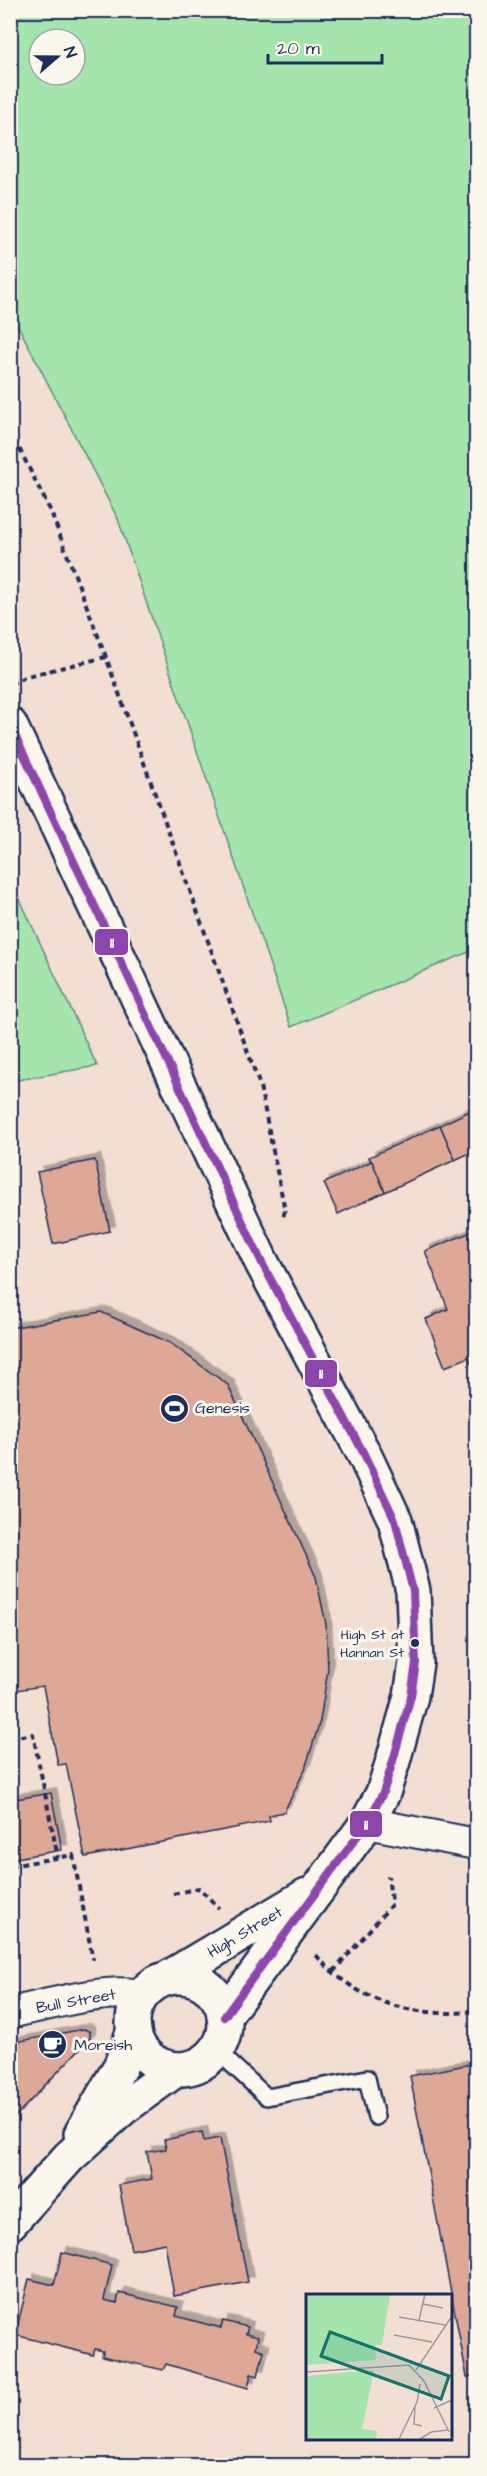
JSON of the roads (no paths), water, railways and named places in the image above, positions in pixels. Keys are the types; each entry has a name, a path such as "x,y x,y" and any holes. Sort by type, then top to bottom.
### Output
{"main road":[{"name":"High Street","path":"10,725 262,1263 384,1493 405,1550 413,1591 416,1663 411,1696 383,1793 367,1823 224,2017"},
{"name":"High Street","path":"155,1988 322,1886"},
{"path":"10,2223 69,2157 122,2109 177,2069 194,2066 216,2050 223,2034 224,2017 218,1999 205,1985 187,1978 155,1988 134,2014 134,2030 141,2049 157,2063 177,2069"},
{"path":"69,2157 121,2065 134,2030"}],"street":[{"path":"367,1823 477,1844"},
{"name":"Bull Street","path":"10,2013 107,1994 155,1988"}],"lane":[{"path":"216,2050 267,2097 367,2078 376,2117"}],"place":[{"name":"Genesis","path":"174,1408"},
{"name":"High St at Hannan St","path":"415,1643"},
{"name":"Moreish","path":"53,2045"}]}
